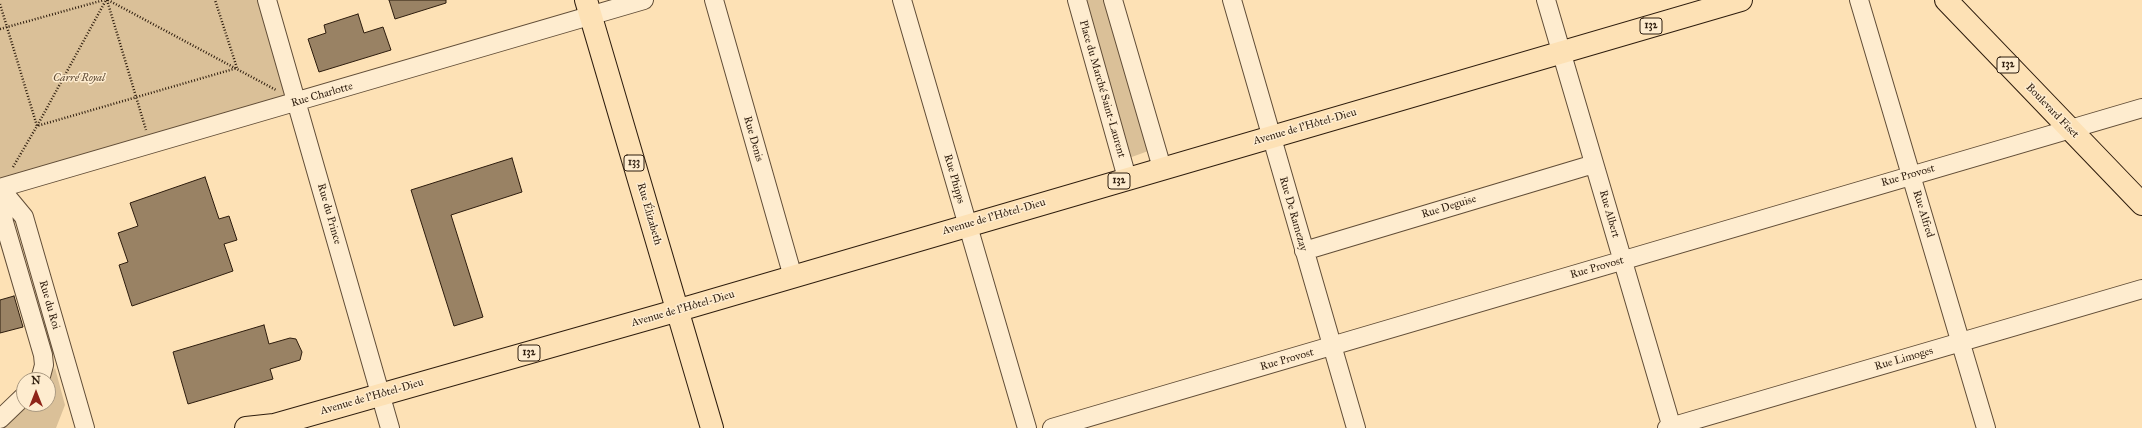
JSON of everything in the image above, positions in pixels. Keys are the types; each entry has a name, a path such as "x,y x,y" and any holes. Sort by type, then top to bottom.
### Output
{"main road":[{"name":"Avenue de l'Hôtel-Dieu","path":"247,428 274,425 677,311 1126,178 1741,0"},
{"name":"Boulevard Fiset","path":"1946,0 2142,204"},
{"name":"Rue Élizabeth","path":"589,8 712,428"}],"street":[{"name":"Rue du Prince","path":"267,0 390,428"},
{"name":"Rue Charlotte","path":"0,189 297,102 589,8 644,0"},
{"name":"Rue Denis","path":"714,0 793,277"},
{"name":"Rue Phipps","path":"902,0 1026,428"},
{"name":"Place du Marché Saint-Laurent","path":"1077,0 1126,178"},
{"path":"1112,0 1162,168"},
{"name":"Rue De Ramezay","path":"1232,0 1356,428"},
{"name":"Rue Albert","path":"1546,0 1623,261 1670,428"},
{"name":"Rue Alfred","path":"1859,0 1986,428"},
{"name":"Rue Provost","path":"1052,428 2142,108"},
{"name":"Rue Deguise","path":"1304,251 1594,164"},
{"name":"Rue du Roi","path":"0,189 4,222 43,355 44,365 42,372"},
{"name":"Rue du Roi","path":"0,189 24,217 84,428"},
{"name":"Rue Limoges","path":"1670,428 2142,289"},
{"path":"0,403 16,399"},
{"path":"0,419 16,404"}],"path":[{"path":"106,0 150,145"},
{"path":"10,171 37,126 106,0"},
{"path":"0,29 106,0 237,68 297,102"},
{"path":"215,0 237,68"},
{"path":"0,4 37,126"},
{"path":"37,126 237,68"}],"green space":[{"name":"Carré Royal","path":"0,0 267,0 296,98 0,183"},
{"path":"1077,0 1108,0 1151,150 1129,158"},
{"path":"55,368 65,405 56,428 0,428 0,411 16,406 16,412 56,412 56,372 51,372"}],"building":[{"path":"389,0 446,0 446,3 395,19"},
{"path":"358,14 364,33 383,27 391,50 319,72 308,39 326,33 324,25"},
{"path":"512,158 522,192 451,215 483,317 454,326 411,190"},
{"path":"205,177 219,219 229,216 237,240 224,244 233,271 132,306 119,265 128,262 118,233 138,226 130,203"},
{"path":"14,296 23,327 0,333 0,300"},
{"path":"264,325 269,344 290,338 296,339 302,352 300,360 270,369 273,379 188,404 173,352"}]}
